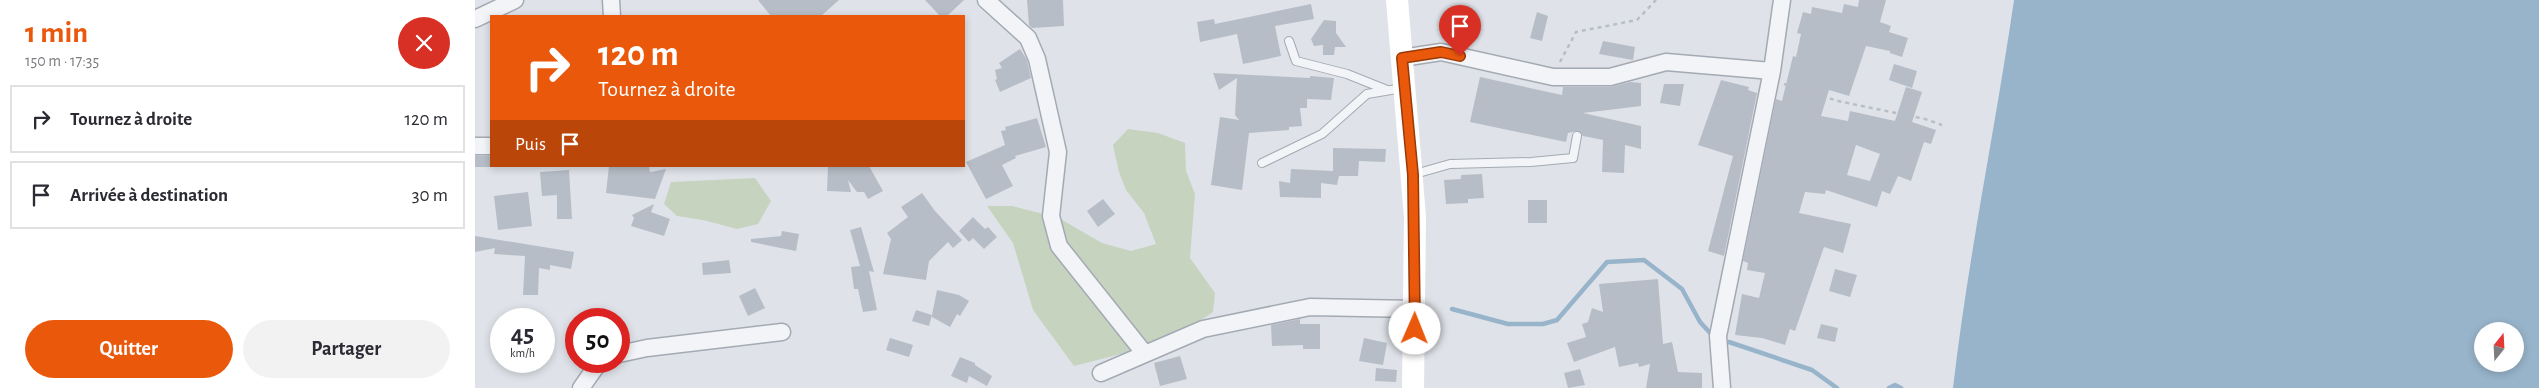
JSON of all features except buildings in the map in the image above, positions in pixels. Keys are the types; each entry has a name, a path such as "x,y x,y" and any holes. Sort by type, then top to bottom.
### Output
{"main road":[{"path":"1397,0 1402,58 1397,89 1413,175 1415,309 1413,388"}],"street":[{"path":"475,19 515,0"},
{"path":"611,0 612,15"},
{"path":"986,0 1028,38 1037,59 1058,152 1051,216 1059,246 1145,354"},
{"path":"1722,388 1718,336 1771,75 1783,0"},
{"path":"1402,58 1441,52 1553,77 1611,77 1666,62 1771,75"},
{"path":"475,146 490,146"},
{"path":"1101,373 1203,328 1310,307 1415,309"},
{"path":"630,352 782,332"},
{"path":"581,388 592,373"}],"lane":[{"path":"1289,41 1297,61 1397,89"},
{"path":"1262,164 1322,134 1367,94 1397,89"},
{"path":"1413,175 1450,164 1531,162 1573,158 1577,136"}],"path":[{"path":"1553,77 1576,32 1637,20 1657,0"},
{"path":"1771,75 1839,102 1925,119 1942,125"}],"green space":[{"path":"1128,129 1158,133 1185,143 1186,171 1195,194 1190,258 1215,293 1213,312 1171,341 1074,366 1033,310 1013,243 987,206 1012,206 1059,218 1102,243 1131,251 1156,244 1144,213 1126,190 1119,172 1113,145"},
{"path":"755,178 771,201 758,224 737,229 703,220 677,216 664,204 671,182"}],"water":[{"path":"2014,0 2539,0 2539,388 1953,388 1966,291"}],"waterway":[{"path":"1452,309 1508,324 1543,324 1557,320 1607,262 1644,260 1682,289 1700,322 1712,335"},
{"path":"1729,342 1812,370 1837,388"},
{"path":"1889,388 1895,385 1901,388"}],"route":[{"path":"1415,329 1413,175 1402,58 1441,52 1460,56"}]}
